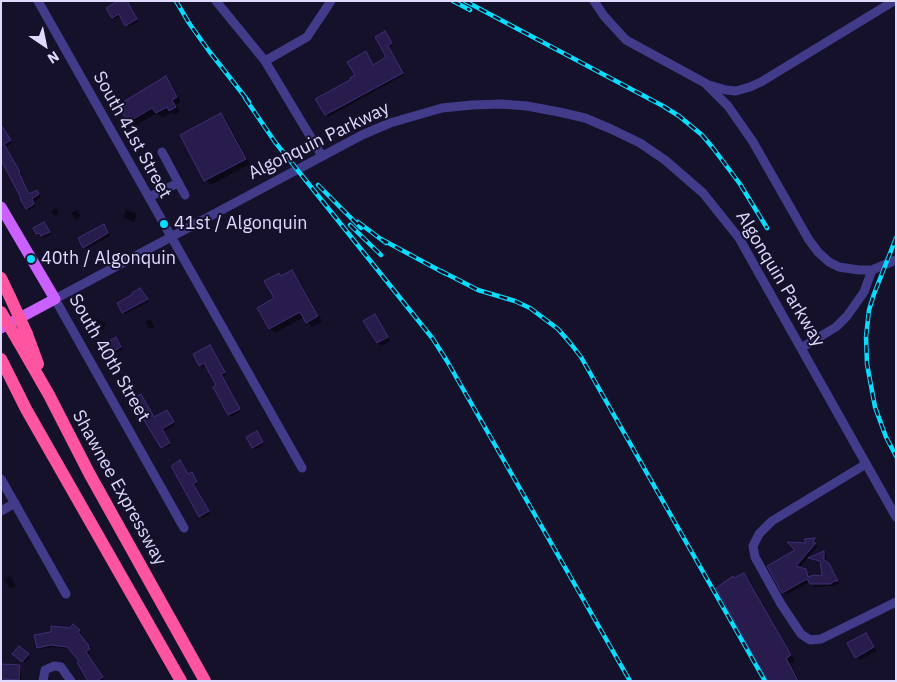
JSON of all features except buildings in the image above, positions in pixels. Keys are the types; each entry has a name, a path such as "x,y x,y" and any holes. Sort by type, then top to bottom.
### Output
{"highway":[{"path":"1,278 10,297 23,338"},
{"path":"1,312 23,338"},
{"name":"Shawnee Expressway","path":"23,338 49,395 89,473 205,681"},
{"path":"1,359 26,409 181,681"},
{"path":"1,373 26,409"}],"main road":[{"name":"South 40th Street","path":"1,207 55,298"},
{"name":"Algonquin Parkway","path":"1,328 55,298"}],"street":[{"name":"South 41st Street","path":"38,1 302,468"},
{"path":"216,1 265,61 322,156"},
{"path":"265,61 307,37 331,1"},
{"path":"594,1 614,28 626,40 705,84 736,91 761,82 894,1"},
{"path":"705,84 728,106 740,122 809,240 818,252 829,262 839,267 859,270 872,270 896,260"},
{"name":"Algonquin Parkway","path":"55,298 362,135 390,123 442,108 472,105 527,106 560,112 594,122 640,143 665,160 703,193 739,238 896,517"},
{"path":"162,152 185,195"},
{"path":"149,197 178,183"},
{"path":"801,348 836,327 847,316 864,292 872,270"},
{"name":"South 40th Street","path":"55,298 184,528"},
{"path":"866,464 772,521 759,534 754,546 755,557 780,604 801,634 810,640 821,639 896,602"},
{"path":"1,479 66,594"},
{"path":"1,511 15,503"},
{"path":"43,681 46,670 54,666 61,667 71,681"}],"railway":[{"path":"176,1 209,51 249,102"},
{"path":"453,1 470,10"},
{"path":"465,1 679,116 702,135 713,148 740,184 767,228"},
{"path":"245,98 275,142 433,339 630,681"},
{"path":"318,185 361,228"},
{"path":"358,222 386,243"},
{"path":"350,225 381,255"},
{"path":"896,238 869,310 866,337 867,364 875,407 886,437 896,456"},
{"path":"381,239 446,274"},
{"path":"441,271 478,290 515,301 530,308 558,329 571,344 581,357 765,681"}],"place":[{"name":"41st / Algonquin","path":"164,224"},
{"name":"40th / Algonquin","path":"31,259"}]}
